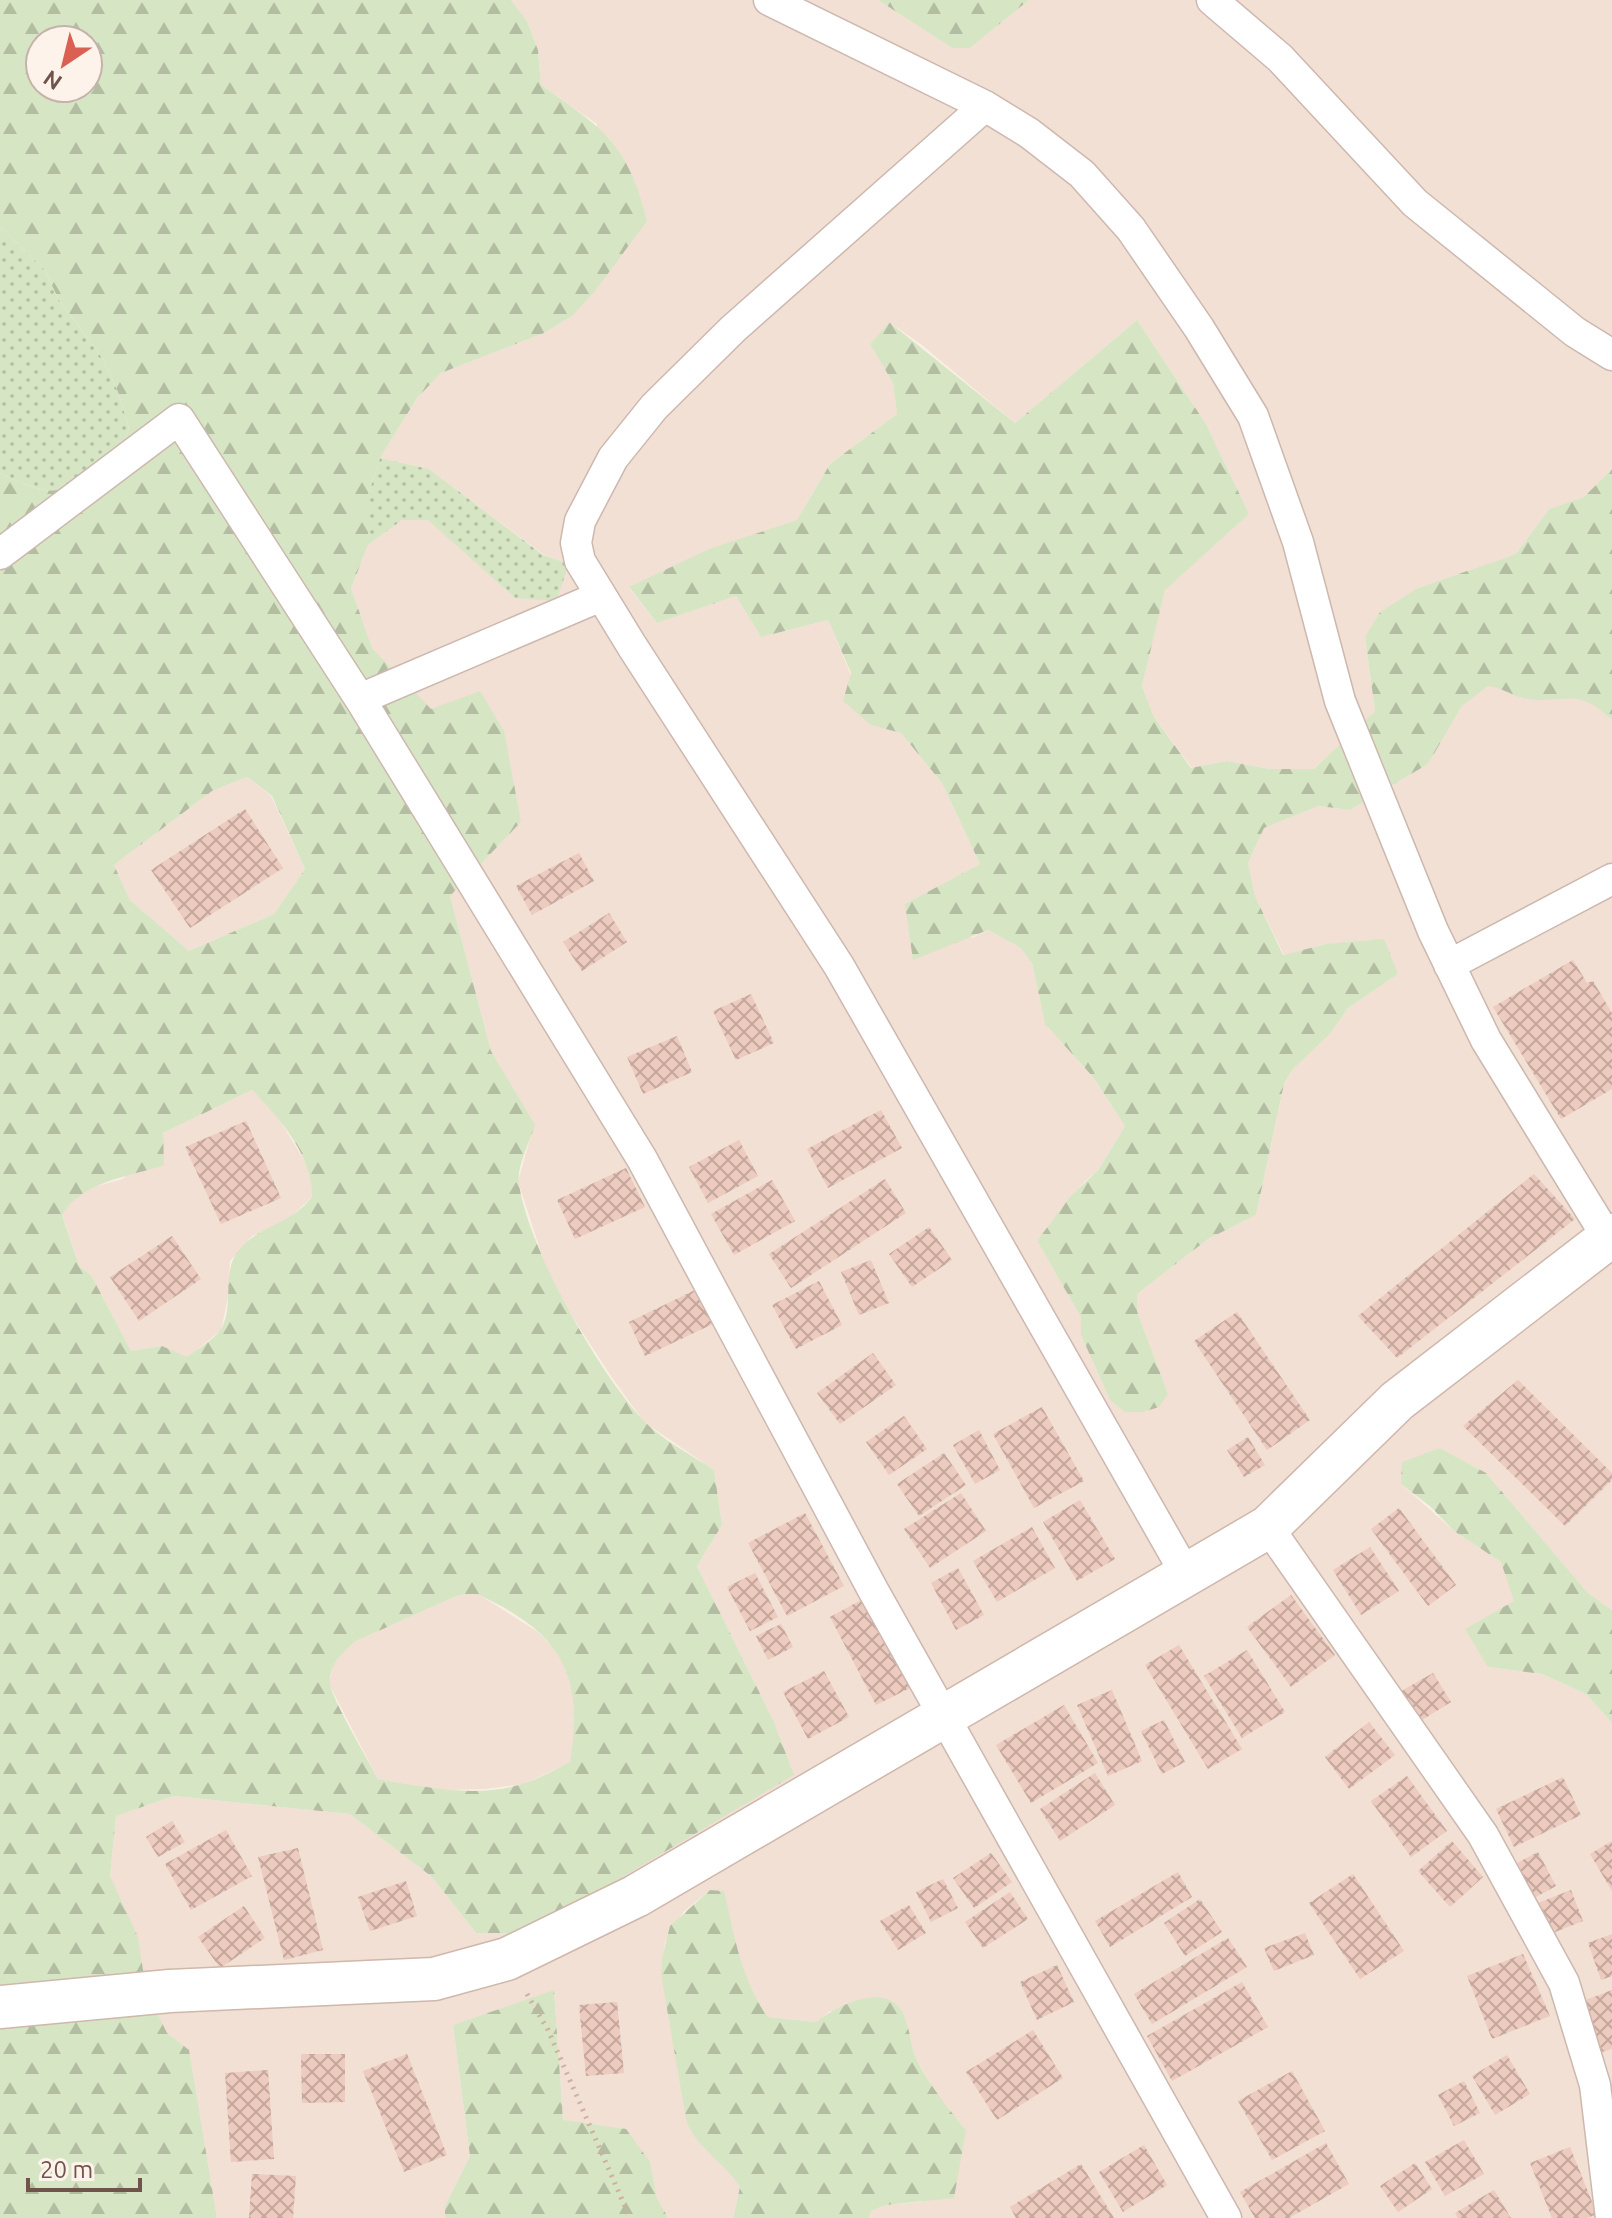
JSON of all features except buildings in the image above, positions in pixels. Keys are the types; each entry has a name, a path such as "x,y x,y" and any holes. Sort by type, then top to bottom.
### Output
{"main road":[{"path":"0,2007 170,1991 434,1979 507,1959 636,1896 943,1713 1268,1527 1397,1401 1610,1236"}],"street":[{"path":"769,0 985,106 1029,133 1082,174 1131,229 1199,328 1253,416 1298,542 1340,701 1449,965 1493,1052 1610,1236"},
{"path":"1212,0 1280,58 1415,203 1575,332 1612,355"},
{"path":"985,106 733,329 654,407 613,458 580,521 576,543 580,561 601,596 839,966 1187,1576"},
{"path":"0,554 179,419 360,699 642,1159 865,1576 1219,2216"},
{"path":"360,699 601,596"},
{"path":"1449,965 1612,879"},
{"path":"1268,1527 1483,1835 1564,1983 1604,2080 1611,2218"}],"path":[{"path":"507,1959 548,2030 630,2218"}],"shaded area":[{"path":"511,0 878,0 952,48 970,48 1029,0 1612,0 1612,469 1584,497 1549,509 1516,554 1418,588 1365,637 1375,711 1314,769 1270,769 1227,761 1192,768 1154,717 1142,686 1165,589 1249,514 1206,424 1137,320 1015,423 922,345 889,322 870,344 893,383 897,414 830,464 797,520 629,588 657,623 736,596 761,637 828,620 871,724 901,733 942,783 980,864 906,904 972,938 988,930 1022,948 1032,963 1045,1024 1093,1077 1125,1126 1099,1169 1084,1182 1037,1241 1081,1317 1081,1335 1110,1400 1168,1394 1137,1311 1137,1294 1208,1239 1256,1215 1284,1085 1292,1070 1331,1033 1348,1008 1398,974 1326,944 1284,955 1255,896 1248,863 1264,828 1319,806 1350,810 1428,764 1462,706 1488,685 1506,688 1521,698 1580,698 1598,706 1612,720 1612,1610 1588,1593 1486,1473 1440,1448 1401,1484 1454,1531 1501,1562 1515,1601 1488,1667 1542,1674 1586,1694 1612,1723 1612,2218 869,2218 871,2211 886,2205 921,2202 966,2130 936,2094 915,2056 906,2021 830,2011 817,2022 768,2017 750,1991 735,1951 724,1891 710,1890 683,1912 665,1942 661,1974 702,2146 731,2172 740,2187 733,2218 668,2218 657,2198 650,2162 563,2120 554,1991 453,2025 470,2156 445,2206 445,2218 217,2218 189,2051 167,2033 146,1990 110,1876 116,1816 174,1796 350,1814 432,1877 476,1933 773,1720 697,1566 722,1525 714,1470 644,1422 613,1379 566,1307 544,1262 518,1181 534,1125 491,1051 450,896 521,822 431,710 372,648 351,588 368,545 402,520 429,520 515,598 568,564 544,555 429,469 380,458 417,398 441,373 544,333 572,316 597,124 541,85 538,50 527,21"},
{"path":"247,777 271,796 305,869 274,914 189,951 130,900 114,865 212,791"},
{"path":"252,1090 277,1116 306,1163 312,1180 312,1197 284,1223 252,1236 230,1261 228,1297 221,1330 187,1358 162,1346 131,1351 91,1275 79,1266 62,1214 71,1200 86,1189 123,1179 163,1133"},
{"path":"478,1594 538,1632 562,1656 575,1694 576,1729 571,1762 524,1784 486,1789 441,1790 378,1779 329,1684 333,1666 342,1652 356,1641 459,1595"}],"green space":[{"path":"0,0 511,0 527,21 538,50 541,85 597,127 622,156 631,173 647,221 595,291 572,316 544,333 441,373 417,398 380,458 368,495 368,545 351,588 372,648 431,709 480,691 504,731 521,822 450,896 491,1051 535,1125 521,1163 519,1178 525,1211 568,1309 626,1400 659,1435 714,1470 722,1525 697,1566 773,1720 794,1775 567,1910 519,1933 476,1933 432,1877 350,1814 174,1796 116,1816 110,1876 138,1937 146,1990 167,2033 189,2050 217,2218 0,2218 0,473 36,488 62,490 118,461 129,428 118,392 103,359 59,300 44,269 0,227","holes":["247,777 272,796 305,869 274,914 189,951 130,900 114,865 212,791","252,1090 273,1113 301,1153 311,1182 312,1197 303,1207 246,1242 238,1251 230,1269 225,1320 210,1341 187,1357 162,1346 131,1351 91,1275 79,1266 62,1215 81,1195 94,1187 164,1165 163,1133","477,1594 529,1624 547,1640 560,1659 569,1680 573,1704 570,1762 531,1781 489,1790 452,1790 378,1779 332,1691 330,1676 334,1664 356,1641 459,1595"]},
{"path":"878,0 1029,0 970,48 952,48"},
{"path":"0,227 44,269 59,300 103,359 118,392 129,428 118,461 62,490 36,488 0,473"},
{"path":"1137,320 1206,424 1249,514 1165,590 1142,686 1154,717 1191,768 1227,761 1270,769 1314,769 1375,711 1365,637 1380,612 1418,588 1516,554 1549,509 1584,497 1612,469 1612,720 1579,699 1523,698 1488,686 1462,706 1428,764 1350,810 1319,806 1264,828 1248,863 1255,896 1283,955 1326,944 1384,939 1398,974 1348,1008 1331,1033 1292,1070 1284,1084 1256,1215 1208,1239 1137,1294 1137,1311 1168,1394 1159,1407 1143,1412 1125,1412 1110,1400 1081,1335 1081,1317 1037,1241 1070,1197 1099,1169 1125,1126 1093,1077 1045,1024 1032,963 1021,948 988,930 913,960 905,904 980,864 942,783 901,733 871,725 843,701 851,673 828,620 761,637 736,596 657,623 629,587 709,549 797,520 830,464 897,414 893,383 870,344 889,322 1015,423"},
{"path":"380,458 429,469 543,555 569,564 556,601 515,598 428,520 402,520 368,545 368,495"},
{"path":"1440,1448 1486,1473 1588,1593 1612,1610 1612,1723 1586,1694 1542,1674 1488,1667 1465,1629 1514,1601 1501,1562 1454,1531 1431,1507 1401,1484 1402,1462"},
{"path":"710,1890 724,1891 745,1972 768,2017 816,2022 844,2005 878,1997 888,1999 901,2010 921,2068 966,2130 954,2198 886,2205 871,2211 869,2218 733,2218 740,2187 696,2138 686,2119 661,1974 670,1926"},
{"path":"554,1990 563,2120 626,2129 650,2162 657,2198 668,2218 445,2218 445,2206 470,2156 453,2025"}]}
